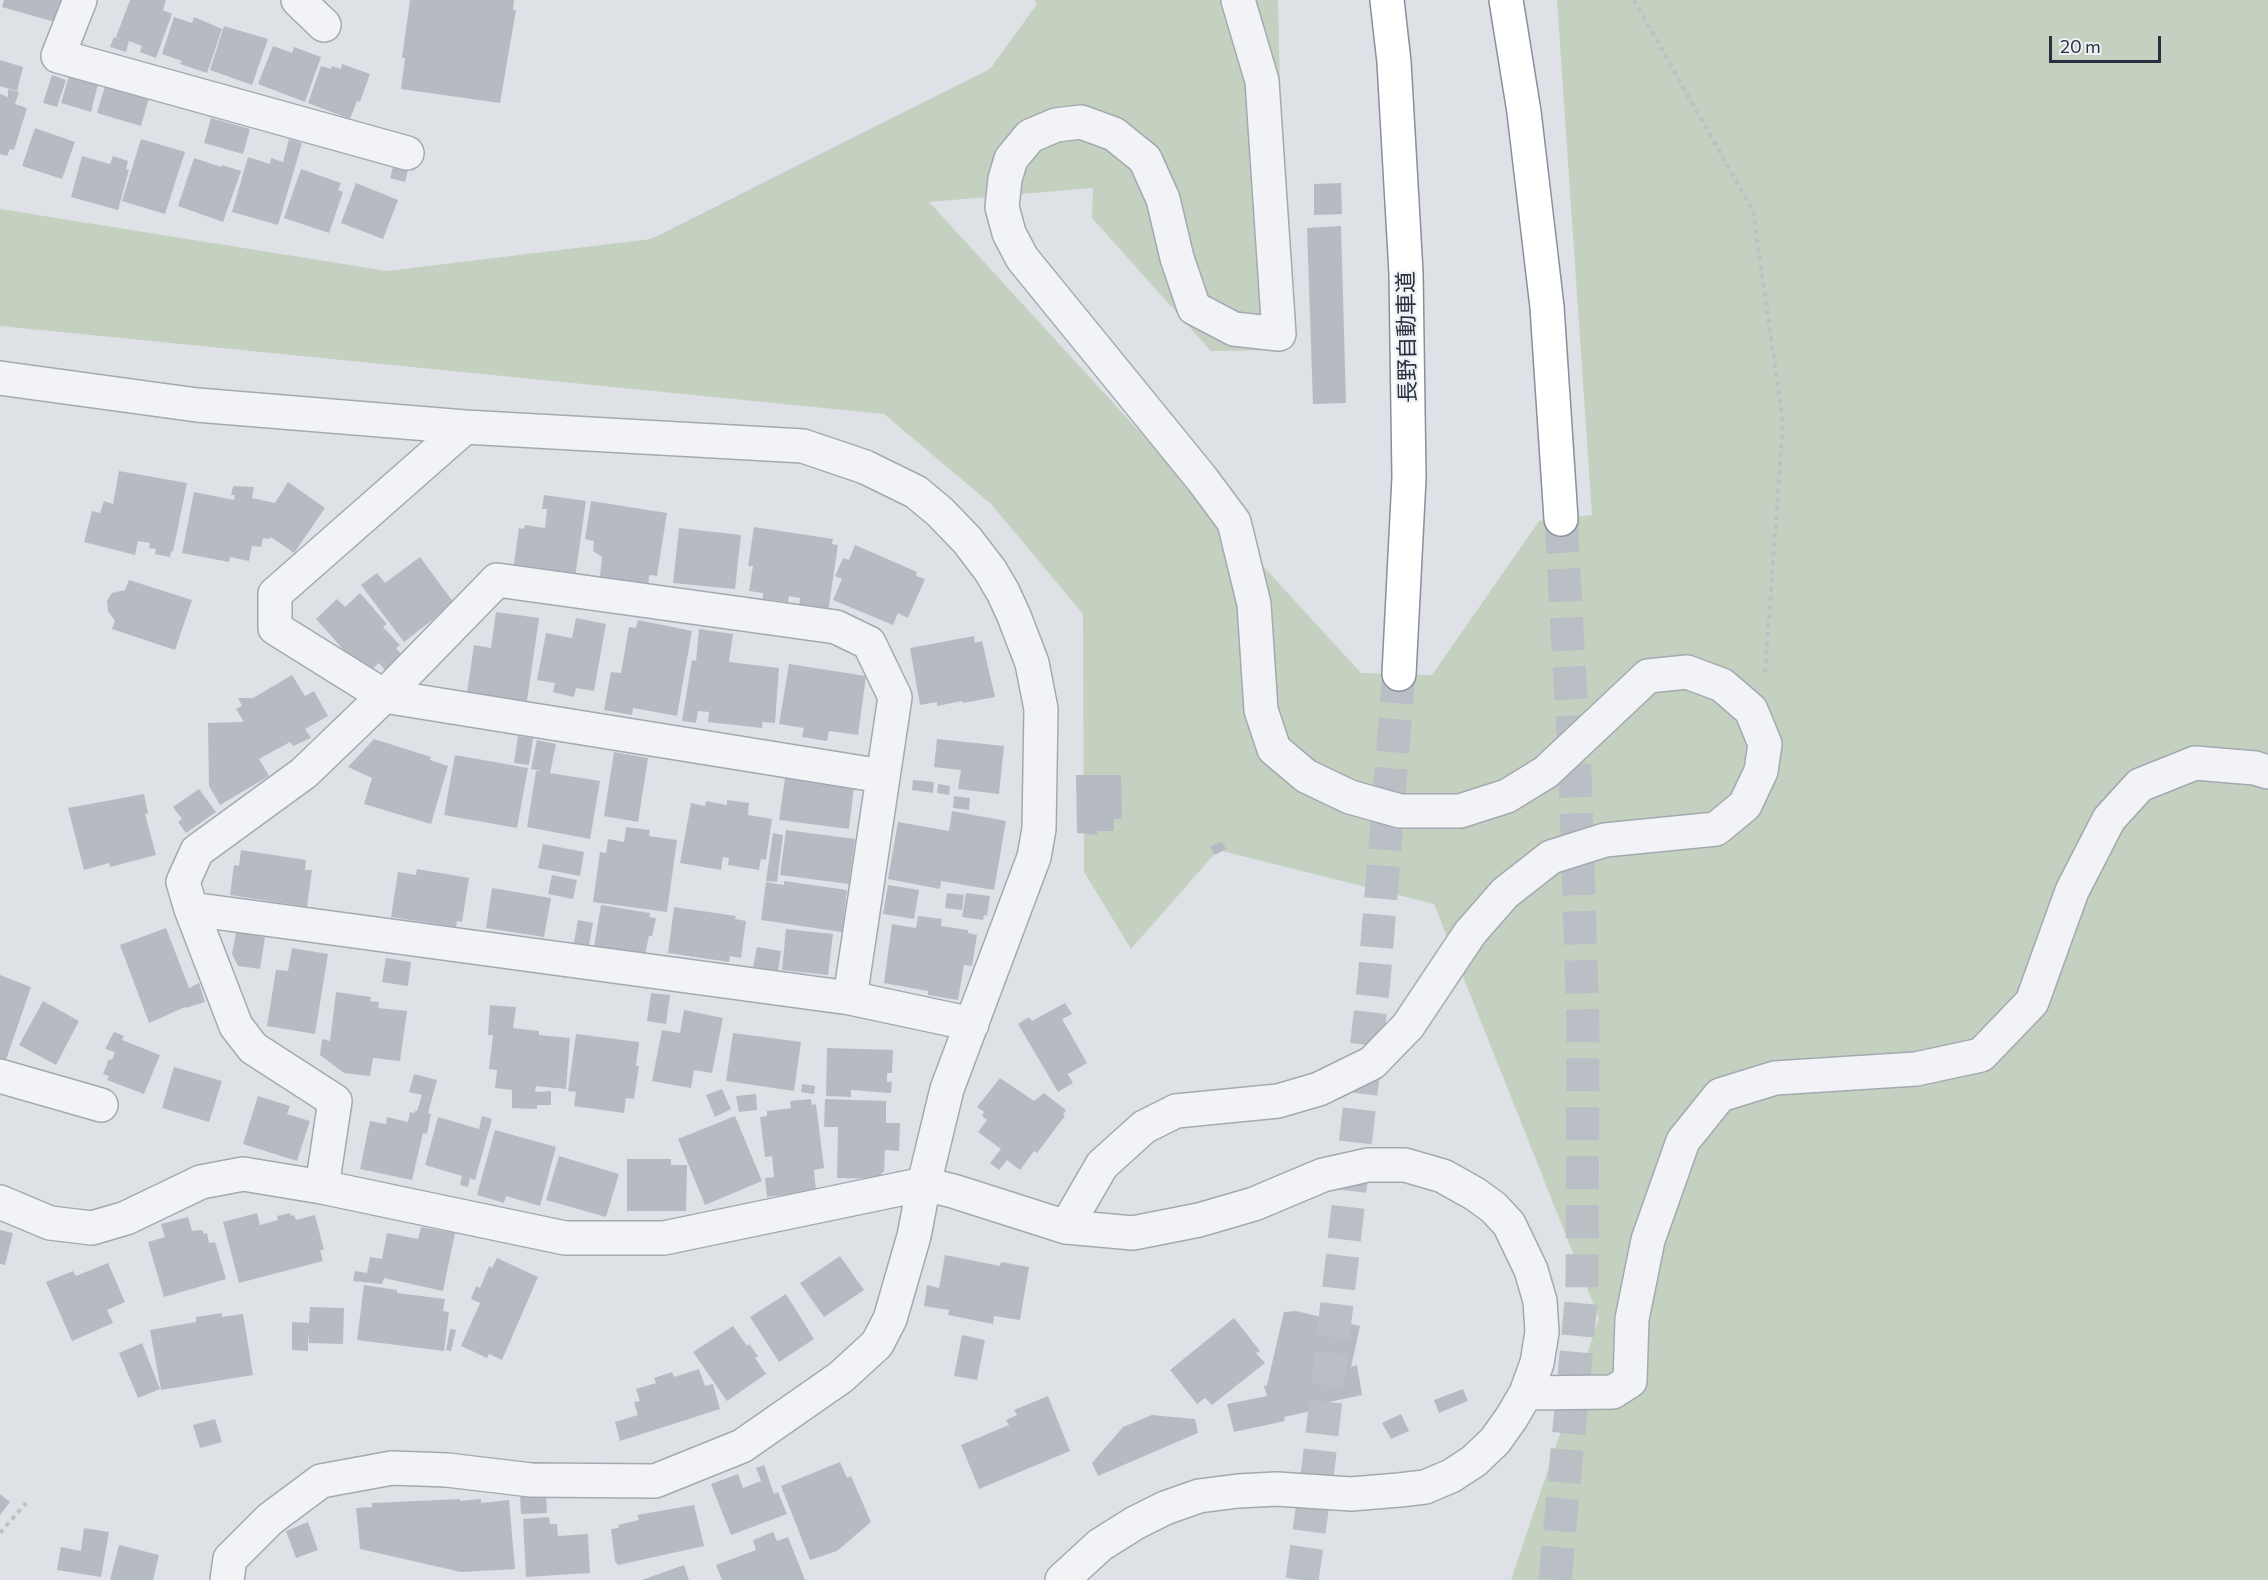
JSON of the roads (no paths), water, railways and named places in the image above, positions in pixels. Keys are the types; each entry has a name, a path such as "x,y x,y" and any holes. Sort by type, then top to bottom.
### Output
{"highway":[{"name":"長野自動車道","path":"1387,0 1394,62 1406,273 1409,456 1399,674"},
{"path":"1506,0 1524,112 1547,308 1561,519"}],"street":[{"path":"80,0 58,56 407,153"},
{"path":"298,0 324,25"},
{"path":"1066,1227 1102,1165 1144,1126 1176,1111 1278,1101 1319,1089 1372,1063 1408,1026 1470,933 1505,893 1551,857 1605,840 1716,829 1745,805 1761,771 1764,744 1751,710 1722,685 1687,672 1648,676 1546,772 1507,796 1460,811 1400,811 1350,796 1306,776 1274,750 1261,710 1254,604 1234,522 1202,479 1022,258 1009,233 1002,207 1005,179 1011,159 1030,136 1056,125 1081,122 1114,134 1145,159 1163,200 1194,308 1234,329 1279,334 1262,81 1238,0"},
{"path":"0,378 197,405 465,427 803,446 865,466 900,483 928,501 968,540 990,570 1014,616 1032,663 1041,709 1040,820 1034,857 947,1089 908,1257 890,1319 877,1344 841,1377 742,1446 655,1480 531,1480 447,1470 392,1468 321,1480 270,1519 230,1559 227,1580"},
{"path":"465,427 275,594 275,628 384,696 882,776"},
{"path":"322,1187 335,1101 253,1048 236,1026 191,909 183,882 197,851 304,773 384,696 497,580 836,627 869,643 895,697 850,998"},
{"path":"1526,1393 1612,1392 1630,1381 1632,1319 1647,1240 1683,1141 1720,1095 1775,1078 1916,1069 1981,1055 2032,1002 2072,891 2109,819 2140,785 2195,763 2255,768 2268,772"},
{"path":"191,909 850,998 972,1024"},
{"path":"0,1076 101,1105"},
{"path":"0,1202 50,1222 92,1228 126,1218 201,1182 243,1174 322,1187 565,1238 664,1238 924,1184 1066,1227 1134,1233 1199,1220 1254,1204 1323,1175 1368,1165 1405,1165 1443,1176 1475,1194 1493,1207 1509,1224 1531,1270 1540,1301 1542,1332 1537,1363 1526,1393 1495,1442 1474,1461 1425,1488 1351,1494 1277,1489 1199,1496 1165,1508 1135,1523 1100,1545 1062,1580"}],"tunnel":[{"path":"1555,1580 1582,1291 1583,1027 1575,772 1561,519"},
{"path":"1302,1580 1318,1469 1374,980 1399,674"}]}
